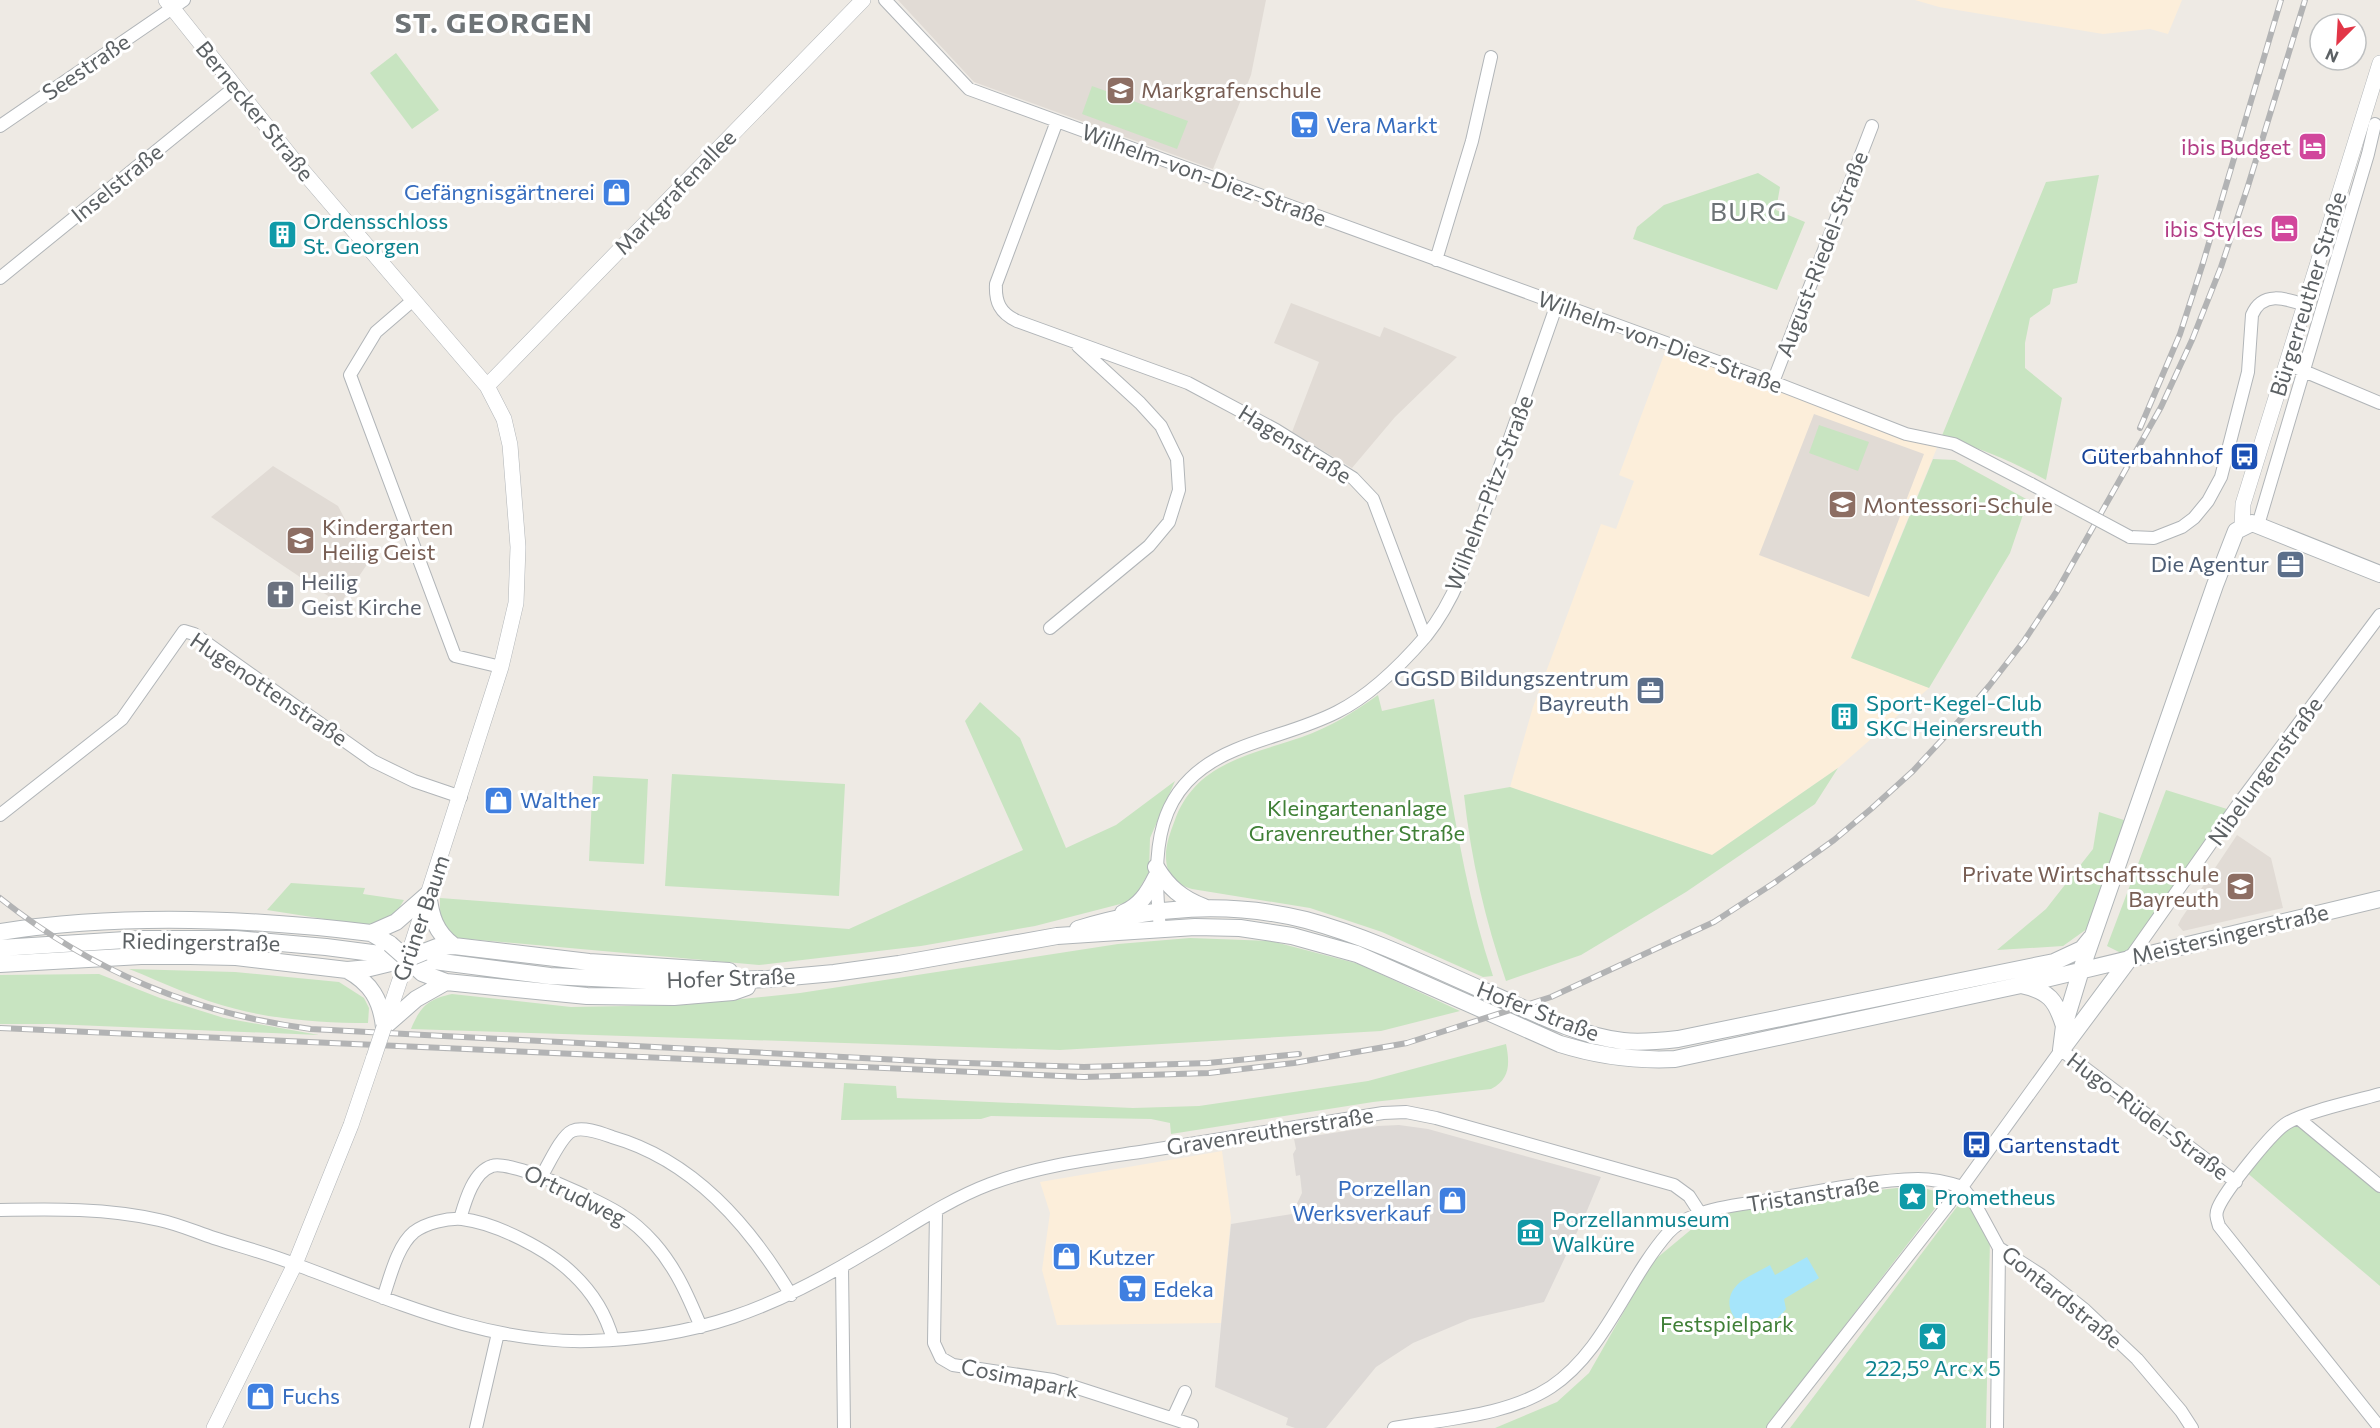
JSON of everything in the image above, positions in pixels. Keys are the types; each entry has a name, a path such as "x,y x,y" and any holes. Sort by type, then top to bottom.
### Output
{"main road":[{"path":"2244,529 2380,574"},
{"name":"Bürgerreuther Straße","path":"2061,1050 2064,1026 2091,938 2244,529"},
{"path":"1113,918 1141,902 1156,872 1179,895 1208,908"},
{"path":"371,933 396,922 428,894 435,926 454,946"},
{"name":"Meistersingerstraße","path":"2081,970 2380,899"},
{"name":"Hofer Straße","path":"1057,936 1113,918 1158,911 1208,908 1249,911 1305,920 1373,942 1569,1027 1624,1041 1678,1039 2054,962 2082,949 2091,938"},
{"path":"0,933 91,922 202,920 275,923 371,933 390,944 422,973 446,982 587,996 674,997 733,992 768,979"},
{"name":"Hofer Straße","path":"405,958 501,971 588,979 675,982 768,979 900,964 1057,936 1195,927 1240,928 1292,936 1357,954 1560,1044 1594,1054 1643,1060 1675,1059 2021,985 2081,970"},
{"name":"Riedingerstraße","path":"0,948 141,939 236,939 326,947 405,958"},
{"path":"0,964 118,957 190,956 236,957 347,969 405,958 437,947 454,946 553,958 732,971 768,979"},
{"path":"2061,1050 2130,957"},
{"path":"347,969 359,976 377,997 382,1010 384,1027"},
{"path":"384,1027 416,999 446,982"},
{"path":"2021,985 2036,988 2048,995 2055,1002 2064,1026"},
{"path":"2073,994 2077,1004 2090,1012"}],"street":[{"name":"Markgrafenallee","path":"487,386 863,0"},
{"name":"Wilhelm-von-Diez-Straße","path":"885,0 969,89 1773,382 1906,434 1954,444 2130,537 2154,538 2167,534 2194,518 2208,501 2221,477 2248,372 2254,309 2263,300 2278,298 2306,305"},
{"name":"Bernecker Straße","path":"174,3 234,87 412,301 487,386"},
{"name":"Seestraße","path":"0,126 174,3"},
{"path":"1436,260 1472,141 1491,57"},
{"name":"Bürgerreuther Straße","path":"2244,529 2302,371 2368,154 2380,63"},
{"name":"Inselstraße","path":"0,278 234,87"},
{"name":"Hagenstraße","path":"1057,122 996,284 996,295 1000,308 1010,318 1188,383 1276,430 1353,478 1373,499 1425,637"},
{"name":"Bürgerreuther Straße","path":"2244,529 2243,504 2287,364 2372,123"},
{"name":"August-Riedel-Straße","path":"1773,382 1872,126"},
{"path":"412,301 376,332 350,375 455,656 501,667"},
{"name":"Wilhelm-Pitz-Straße","path":"1160,930 1156,849 1162,825 1173,802 1186,783 1202,768 1235,750 1299,729 1338,712 1376,687 1425,637 1451,597 1557,304"},
{"name":"Hagenstraße","path":"1050,628 1149,546 1169,522 1179,490 1177,459 1161,426 1140,403 1075,343"},
{"path":"2287,364 2380,402"},
{"name":"Grüner Baum","path":"214,1428 295,1264 351,1125 405,958 461,797 501,667 516,603 518,547 510,446 504,419 487,386"},
{"name":"Nibelungenstraße","path":"2130,957 2237,806 2380,615"},
{"name":"Hugenottenstraße","path":"0,815 122,719 184,631 194,634 373,761 414,781 461,797"},
{"path":"1773,1428 1962,1187 2061,1050"},
{"name":"Hugo-Rüdel-Straße","path":"2061,1050 2236,1182"},
{"path":"2380,1094 2298,1118 2279,1129 2236,1182 2219,1206 2216,1216 2219,1226 2380,1428"},
{"name":"Gravenreutherstraße","path":"0,1210 52,1209 160,1220 295,1264 438,1317 498,1333 558,1340 613,1340 653,1336 741,1316 791,1295 936,1211 990,1184 1034,1171 1329,1121 1401,1112 1436,1118 1674,1185 1686,1193 1700,1213"},
{"path":"2298,1118 2380,1186"},
{"path":"542,1177 566,1136 575,1130 596,1132 638,1146 688,1174 716,1198 756,1242 791,1295"},
{"name":"Ortrudweg","path":"460,1219 474,1183 485,1170 492,1166 513,1166 542,1177 614,1210 643,1232 678,1274 700,1327"},
{"name":"Tristanstraße","path":"1394,1428 1504,1408 1526,1401 1553,1386 1587,1352 1646,1261 1669,1232 1680,1223 1700,1213 1836,1188 1918,1179 1943,1181 1962,1187"},
{"name":"Gontardstraße","path":"1962,1187 1974,1202 1999,1248 2041,1275 2085,1310 2137,1359 2192,1428"},
{"name":"Cosimapark","path":"936,1211 934,1343 941,1358 953,1365 1053,1380 1192,1425"},
{"path":"382,1298 403,1247 411,1236 428,1224 460,1219 484,1224 510,1235 543,1251 564,1265 595,1299 605,1317 613,1340"},
{"path":"1997,1428 1999,1248"},
{"path":"842,1267 844,1428"},
{"path":"476,1428 498,1333"},
{"path":"1173,1418 1185,1392"}],"shaded area":[{"name":"Markgrafenschule","path":"898,0 1266,0 1251,75 1213,169 974,82"},
{"path":"1915,0 2182,0 2168,34 2150,29 2103,34 1939,7"},
{"path":"1291,303 1380,337 1384,327 1457,357 1395,417 1352,468 1292,432 1319,362 1274,343"},
{"path":"1668,344 1906,431 1941,438 1851,657 1929,688 1838,768 1712,855 1510,787 1533,707 1601,524 1616,529 1634,481 1619,475"},
{"name":"Montessori-Schule","path":"1814,414 1924,454 1869,597 1759,555"},
{"name":"Kindergarten Heilig Geist","path":"273,466 338,506 368,563 340,604 211,517"},
{"name":"Private Wirtschaftsschule Bayreuth","path":"2237,835 2271,858 2283,908 2183,931 2178,925 2181,919"},
{"path":"1399,1125 1428,1129 1601,1177 1544,1302 1470,1319 1413,1343 1376,1367 1326,1428 1295,1428 1286,1425 1288,1418 1215,1387 1231,1224 1292,1214 1302,1193 1300,1175 1296,1176 1293,1154 1296,1149 1294,1139"},
{"path":"1222,1151 1231,1218 1221,1323 1057,1325 1042,1270 1050,1213 1040,1182"}],"green space":[{"path":"396,53 439,110 412,129 370,73"},
{"path":"1092,86 1188,121 1177,149 1082,114"},
{"path":"1758,173 1780,187 1776,210 1805,222 1777,290 1633,239 1637,227 1664,205"},
{"path":"2099,175 2077,283 2053,289 2050,304 2030,318 2025,343 2025,368 2062,398 2046,480 1995,455 1941,438 2046,182"},
{"path":"1819,425 1869,442 1858,471 1809,453"},
{"path":"1933,459 1955,460 2028,500 2010,553 1929,688 1851,658"},
{"name":"Kleingartenanlage Gravenreuther Straße","path":"1378,695 1382,711 1434,699 1466,873 1493,976 1483,977 1382,932 1310,908 1192,889 1180,884 1171,876 1166,859 1167,843 1176,817 1186,798 1198,784 1213,772 1246,755 1323,729"},
{"path":"980,702 1020,738 1066,848 1116,825 1175,781 1150,838 1149,872 1132,901 1035,926 921,946 759,965 457,938 447,930 442,921 440,898 849,929 1023,850 965,721"},
{"path":"1838,768 1815,804 1686,892 1581,955 1506,981 1480,889 1464,795 1510,787 1712,855"},
{"path":"672,774 845,784 839,896 665,886"},
{"path":"593,776 648,779 644,864 589,861"},
{"path":"2166,790 2227,809 2127,956 2107,946"},
{"path":"2099,812 2127,821 2091,926 2063,946 1997,950 2046,909 2093,849"},
{"path":"291,883 365,888 363,894 404,900 396,913 369,926 267,910"},
{"path":"1190,938 1271,941 1359,964 1460,1011 1381,1031 1060,1050 411,1029 426,1005 437,998 452,994 571,1007 683,1005 800,993 1118,944"},
{"path":"129,969 235,972 339,982 364,998 369,1008 368,1023 302,1020 252,1013 209,1001"},
{"path":"99,974 160,998 224,1018 319,1035 0,1024 0,975"},
{"path":"1506,1044 1508,1064 1505,1076 1491,1089 1373,1102 1171,1134 1170,1123 1151,1119 991,1116 981,1119 841,1120 844,1083 896,1086 897,1098 1133,1108 1199,1106 1368,1081"},
{"path":"2298,1118 2380,1186 2380,1286 2245,1171"},
{"name":"Festspielpark","path":"1916,1186 1946,1194 1766,1428 1495,1428 1557,1402 1589,1373 1652,1262 1693,1228 1718,1215 1803,1198"},
{"name":"Festspielpark","path":"1962,1200 1981,1220 1990,1239 1986,1428 1790,1428"}],"water":[{"path":"1807,1257 1819,1278 1784,1299 1786,1309 1779,1316 1753,1330 1735,1318 1730,1299 1732,1292 1740,1282 1770,1265 1775,1275"}],"railway":[{"path":"2140,428 2180,334 2281,0"},
{"path":"0,1028 1084,1077 1209,1073 1294,1063 1407,1043 1551,997 1714,922 1834,840 1913,771 1989,686 2024,641 2057,591 2161,407 2192,340 2221,267 2248,186 2305,0"},
{"path":"0,898 71,947 108,968 146,985 226,1012 311,1029 939,1062 1084,1067 1208,1063 1299,1054"}],"place":[{"name":"Markgrafenschule","path":"1120,90"},
{"name":"Vera Markt","path":"1305,125"},
{"name":"ibis Budget","path":"2312,147"},
{"name":"Gefängnisgärtnerei","path":"616,192"},
{"name":"ibis Styles","path":"2284,229"},
{"name":"Ordensschloss St. Georgen","path":"282,234"},
{"name":"Güterbahnhof","path":"2244,456"},
{"name":"Montessori-Schule","path":"1842,505"},
{"name":"Kindergarten Heilig Geist","path":"301,540"},
{"name":"Die Agentur","path":"2290,564"},
{"name":"Heilig Geist Kirche","path":"280,595"},
{"name":"GGSD Bildungszentrum Bayreuth","path":"1650,691"},
{"name":"Sport-Kegel-Club SKC Heinersreuth","path":"1845,716"},
{"name":"Walther","path":"499,800"},
{"name":"Private Wirtschaftsschule Bayreuth","path":"2240,887"},
{"name":"Gartenstadt","path":"1977,1145"},
{"name":"Prometheus","path":"1913,1197"},
{"name":"Porzellan Werksverkauf","path":"1452,1201"},
{"name":"Porzellanmuseum Walküre","path":"1531,1232"},
{"name":"Kutzer","path":"1067,1257"},
{"name":"Edeka","path":"1132,1289"},
{"name":"222,5º Arc x 5","path":"1933,1336"},
{"name":"Fuchs","path":"261,1396"}],"district":[{"name":"ST. GEORGEN","path":"494,23"},
{"name":"BURG","path":"1749,212"}]}
